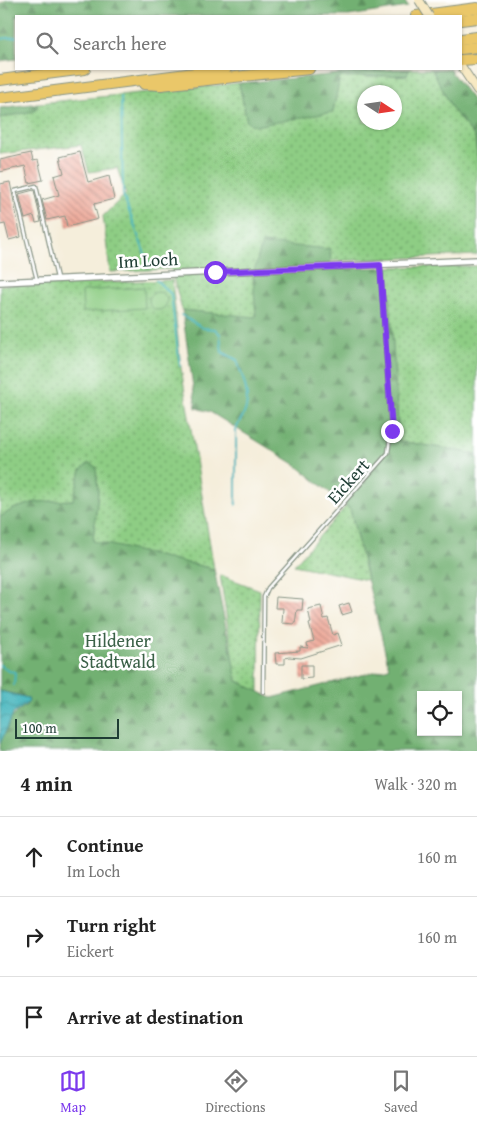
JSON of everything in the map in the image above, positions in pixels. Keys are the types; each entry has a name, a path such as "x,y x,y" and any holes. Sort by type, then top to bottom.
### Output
{"highway":[{"path":"424,15 477,8"},
{"path":"462,20 477,18"},
{"path":"462,39 477,37"},
{"path":"462,49 477,47"},
{"path":"462,60 477,59"},
{"path":"0,80 77,70"},
{"path":"0,98 218,70"},
{"path":"126,82 162,85 300,70"}],"main road":[{"path":"419,0 428,15"},
{"path":"462,68 477,90"}],"street":[{"name":"Im Loch","path":"0,282 477,260"}],"lane":[{"path":"36,280 15,191 36,186 58,279"},
{"name":"Eickert","path":"263,692 264,597 268,588 382,462 390,447 392,431 380,265"}],"green space":[{"path":"7,0 404,0 408,7 356,15 15,15 15,59 0,61 0,4"},
{"path":"384,70 410,70 407,75 340,77 333,112 255,126 247,122 239,83"},
{"path":"409,70 433,70 453,110 475,137 477,156 477,255 331,261 330,249 253,275 257,318 182,310 171,269 110,272 103,216 126,194 117,168 89,172 81,145 0,154 0,118 33,111 39,103 239,83 247,122 340,77 406,75"},
{"path":"433,70 450,70 477,106 477,156 475,137 453,110"},
{"path":"39,103 34,111 0,118 0,108"},
{"name":"Hildener Stadtwald","path":"262,243 330,249 331,269 388,267 399,441 477,454 477,751 0,751 4,730 16,713 27,705 24,696 0,691 0,517 13,509 36,502 73,500 81,470 89,463 96,467 98,492 93,541 214,569 237,681 272,698 389,668 350,509 296,465 210,412 196,408 182,310 256,317 253,275"},
{"path":"477,266 477,454 399,441 388,267"},
{"path":"172,280 181,368 214,569 93,541 98,492 96,467 81,470 73,500 36,502 13,509 0,517 0,285"},
{"path":"144,287 145,308 83,312 82,291"},
{"path":"158,292 164,295 167,301 164,307 158,310 152,307 149,301 152,295"},
{"path":"346,506 350,509 367,580 294,565"},
{"path":"220,575 260,590 259,692 236,680"}],"water":[{"path":"0,691 28,698 29,702 13,714 0,744"}],"building":[{"path":"80,152 88,182 109,176 114,199 94,204 98,219 67,227 65,216 47,220 42,200 59,195 54,176 64,173 60,157"},
{"path":"31,153 33,161 38,160 43,180 29,183 25,166 0,172 0,160"},
{"path":"10,182 21,237 9,240 5,224 0,225 0,184"},
{"path":"34,190 41,222 36,223 34,216 25,219 19,194"},
{"path":"276,597 303,599 302,610 297,610 295,624 282,623 283,608 275,608"},
{"path":"349,603 352,612 342,615 339,606"},
{"path":"321,606 324,619 328,618 333,635 338,633 342,645 301,658 285,658 285,664 276,664 275,653 300,651 300,647 308,648 307,643 314,641 309,624 311,623 308,609"},
{"path":"301,665 312,665 312,678 301,679"}],"waterway":[{"path":"0,39 15,37"},
{"path":"121,97 123,195 149,265"},
{"path":"156,280 171,294 180,366"},
{"path":"181,315 203,328 215,329 220,334 222,352 237,360 243,379 247,405 236,430 236,505"},
{"path":"0,665 8,671 15,672 14,685"}],"route":[{"path":"215,272 380,265 392,431"}]}
